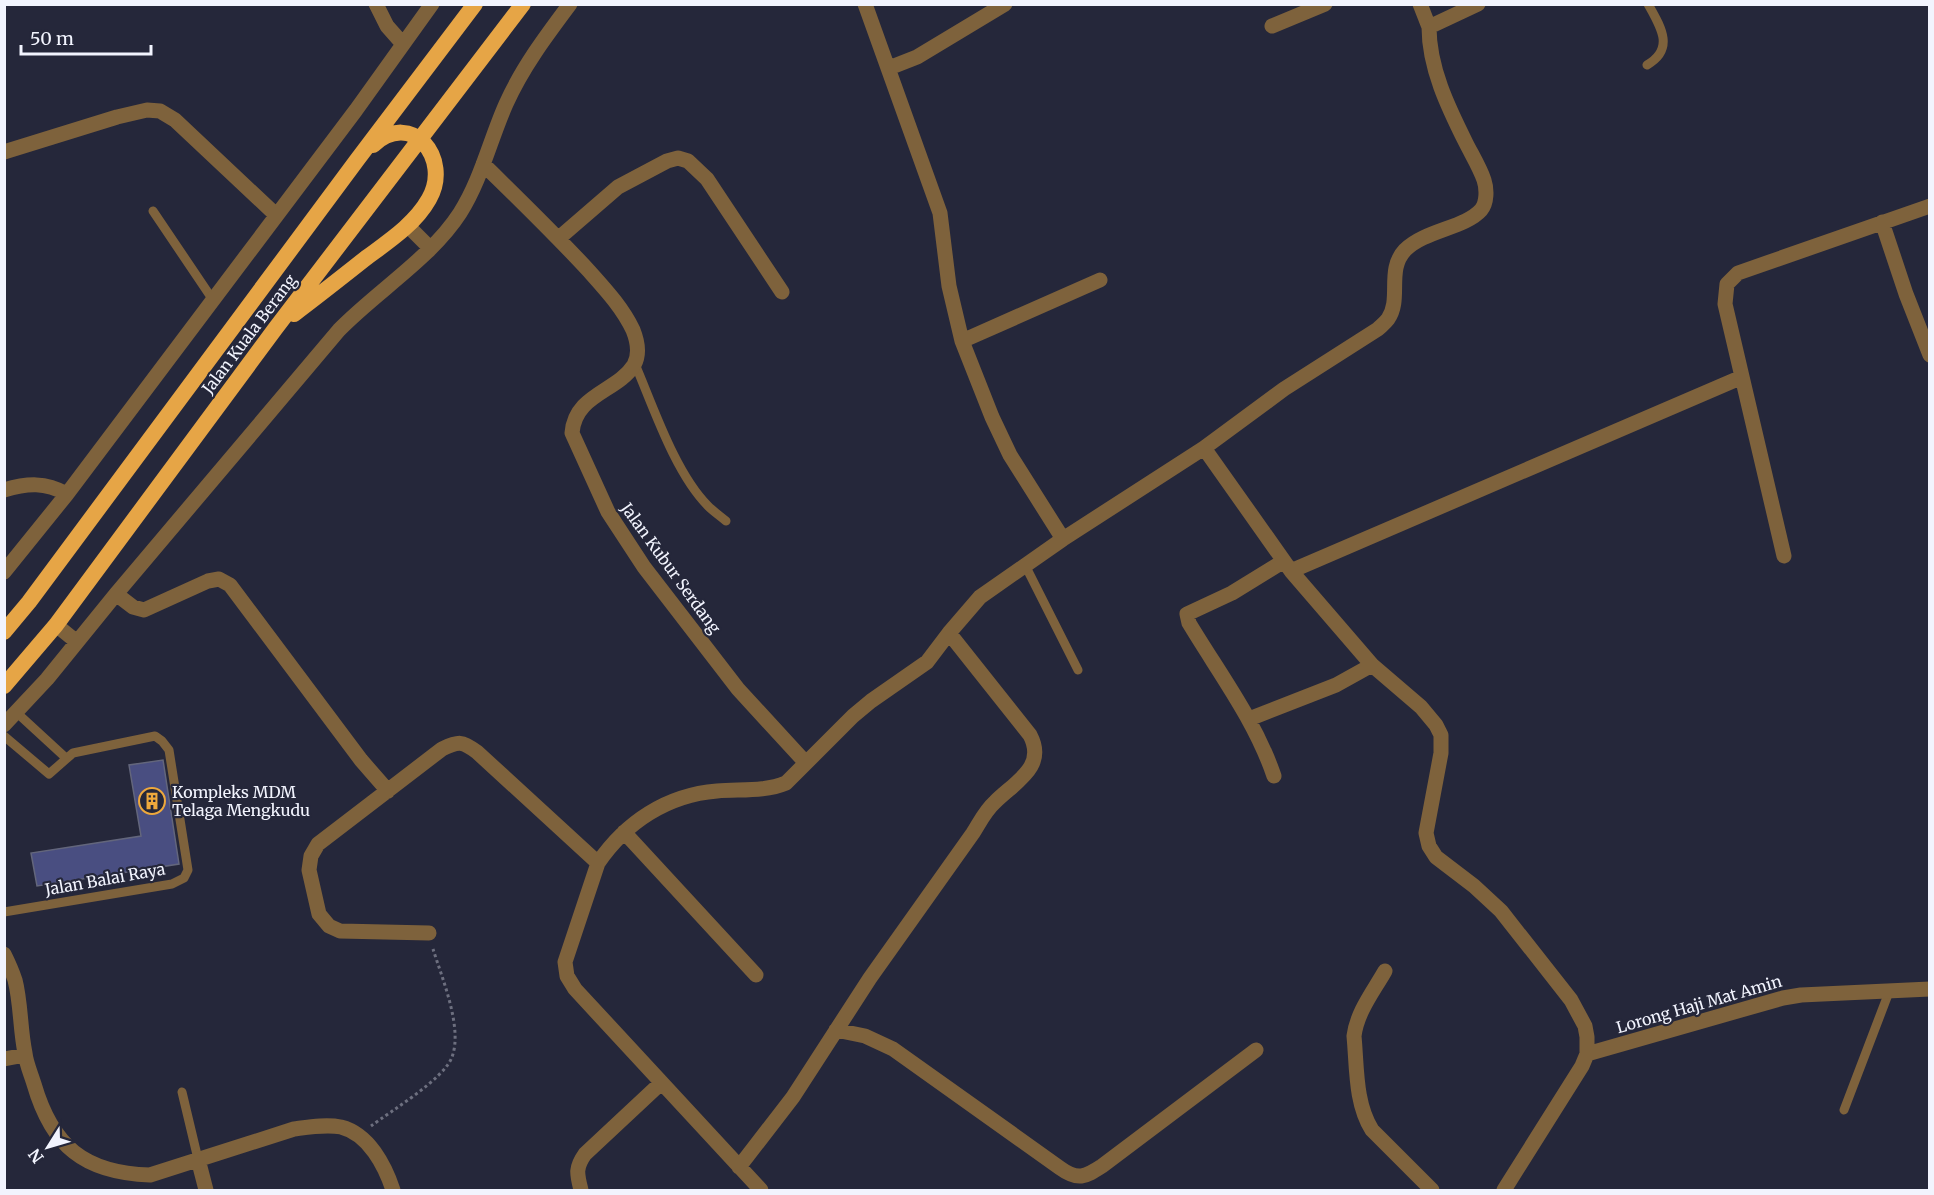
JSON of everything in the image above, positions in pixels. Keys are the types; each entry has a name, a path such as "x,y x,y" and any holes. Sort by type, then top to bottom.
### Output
{"highway":[{"name":"Jalan Kuala Berang","path":"4,632 29,602 475,4"},
{"name":"Jalan Kuala Berang","path":"4,686 56,625 275,329 523,4"},
{"path":"275,329 408,226 430,198 435,187 437,174 435,161 429,149 420,140 405,132 388,135 378,140 357,160"}],"street":[{"path":"376,4 387,26 402,43"},
{"path":"4,572 67,494 356,110 432,4"},
{"path":"4,725 47,679 339,330 444,236 462,211 506,104 528,62 570,4"},
{"path":"865,4 940,213 950,295 962,341 992,417 1010,455 1063,539"},
{"path":"889,68 917,57 1005,4"},
{"path":"1272,26 1325,4"},
{"path":"761,1191 575,989 567,976 565,962 598,863 608,849 643,815 673,801 717,791 775,788 786,783 871,701 927,662 980,597 1063,539 1204,447 1284,389 1378,329 1387,320 1392,309 1396,264 1404,251 1421,238 1472,218 1481,211 1486,202 1485,182 1455,123 1435,70 1429,47 1428,27 1419,4"},
{"path":"1428,27 1478,4"},
{"path":"4,152 117,117 147,110 160,111 176,120 276,215"},
{"path":"559,238 618,187 667,161 678,158 688,161 707,179 782,292"},
{"path":"483,164 559,238 622,312 634,332 638,349 635,363"},
{"path":"1784,556 1725,303 1727,284 1738,273 1929,206"},
{"path":"1882,222 1929,355"},
{"path":"408,226 430,248"},
{"path":"962,341 1100,280"},
{"name":"Jalan Kubur Serdang","path":"635,363 581,408 573,423 572,433 580,453 608,512 644,567 738,689 806,763"},
{"path":"1274,776 1267,755 1249,719 1189,623 1187,614 1287,566 1742,377"},
{"path":"1204,447 1287,566 1372,665 1421,707 1436,724 1441,735 1441,753 1426,833 1429,846 1436,857 1474,886 1501,911 1570,1000 1585,1026 1587,1054 1582,1066 1504,1191"},
{"path":"4,490 28,484 42,484 67,494"},
{"path":"116,594 133,607 144,610 208,581 219,579 230,585 361,760 388,791"},
{"path":"56,625 77,642"},
{"path":"739,1167 793,1096 870,978 973,833 984,814 1022,777 1036,755 1035,746 1029,735 949,633"},
{"path":"1249,719 1336,685 1372,665"},
{"path":"429,933 340,931 329,926 319,914 309,870 311,856 318,844 442,749 456,742 466,744 598,863"},
{"path":"624,832 756,975"},
{"path":"4,954 25,1055 41,1109 57,1134 77,1156 101,1168 133,1175 150,1175 294,1129 316,1126 341,1127 359,1135 374,1152 385,1170 393,1191"},
{"path":"1385,971 1359,1015 1355,1027 1361,1104 1365,1119 1372,1130 1432,1191"},
{"name":"Lorong Haji Mat Amin","path":"1587,1054 1783,998 1801,995 1929,989"},
{"path":"836,1030 878,1040 894,1049 1069,1175 1079,1176 1089,1175 1102,1166 1256,1050"},
{"path":"4,1059 25,1055"},
{"path":"581,1191 577,1173 578,1163 661,1083"},
{"path":"198,1160 206,1191"}],"lane":[{"path":"1647,65 1656,60 1664,49 1663,35 1648,4"},
{"path":"153,211 213,300"},
{"path":"635,363 667,439 683,469 707,505 726,521"},
{"path":"1025,565 1078,670"},
{"path":"4,736 49,774 66,758 16,712"},
{"name":"Jalan Balai Raya","path":"4,912 172,884 184,878 188,870 169,750 162,741 155,736 73,753 66,758"},
{"path":"1844,1110 1889,992"},
{"path":"182,1092 198,1160"}],"path":[{"path":"359,1135 438,1076 452,1058 455,1037 451,1009 429,933"}],"building":[{"name":"Kompleks MDM Telaga Mengkudu","path":"163,760 179,864 37,886 31,853 141,836 129,765"}],"place":[{"name":"Kompleks MDM Telaga Mengkudu","path":"152,801"}]}
